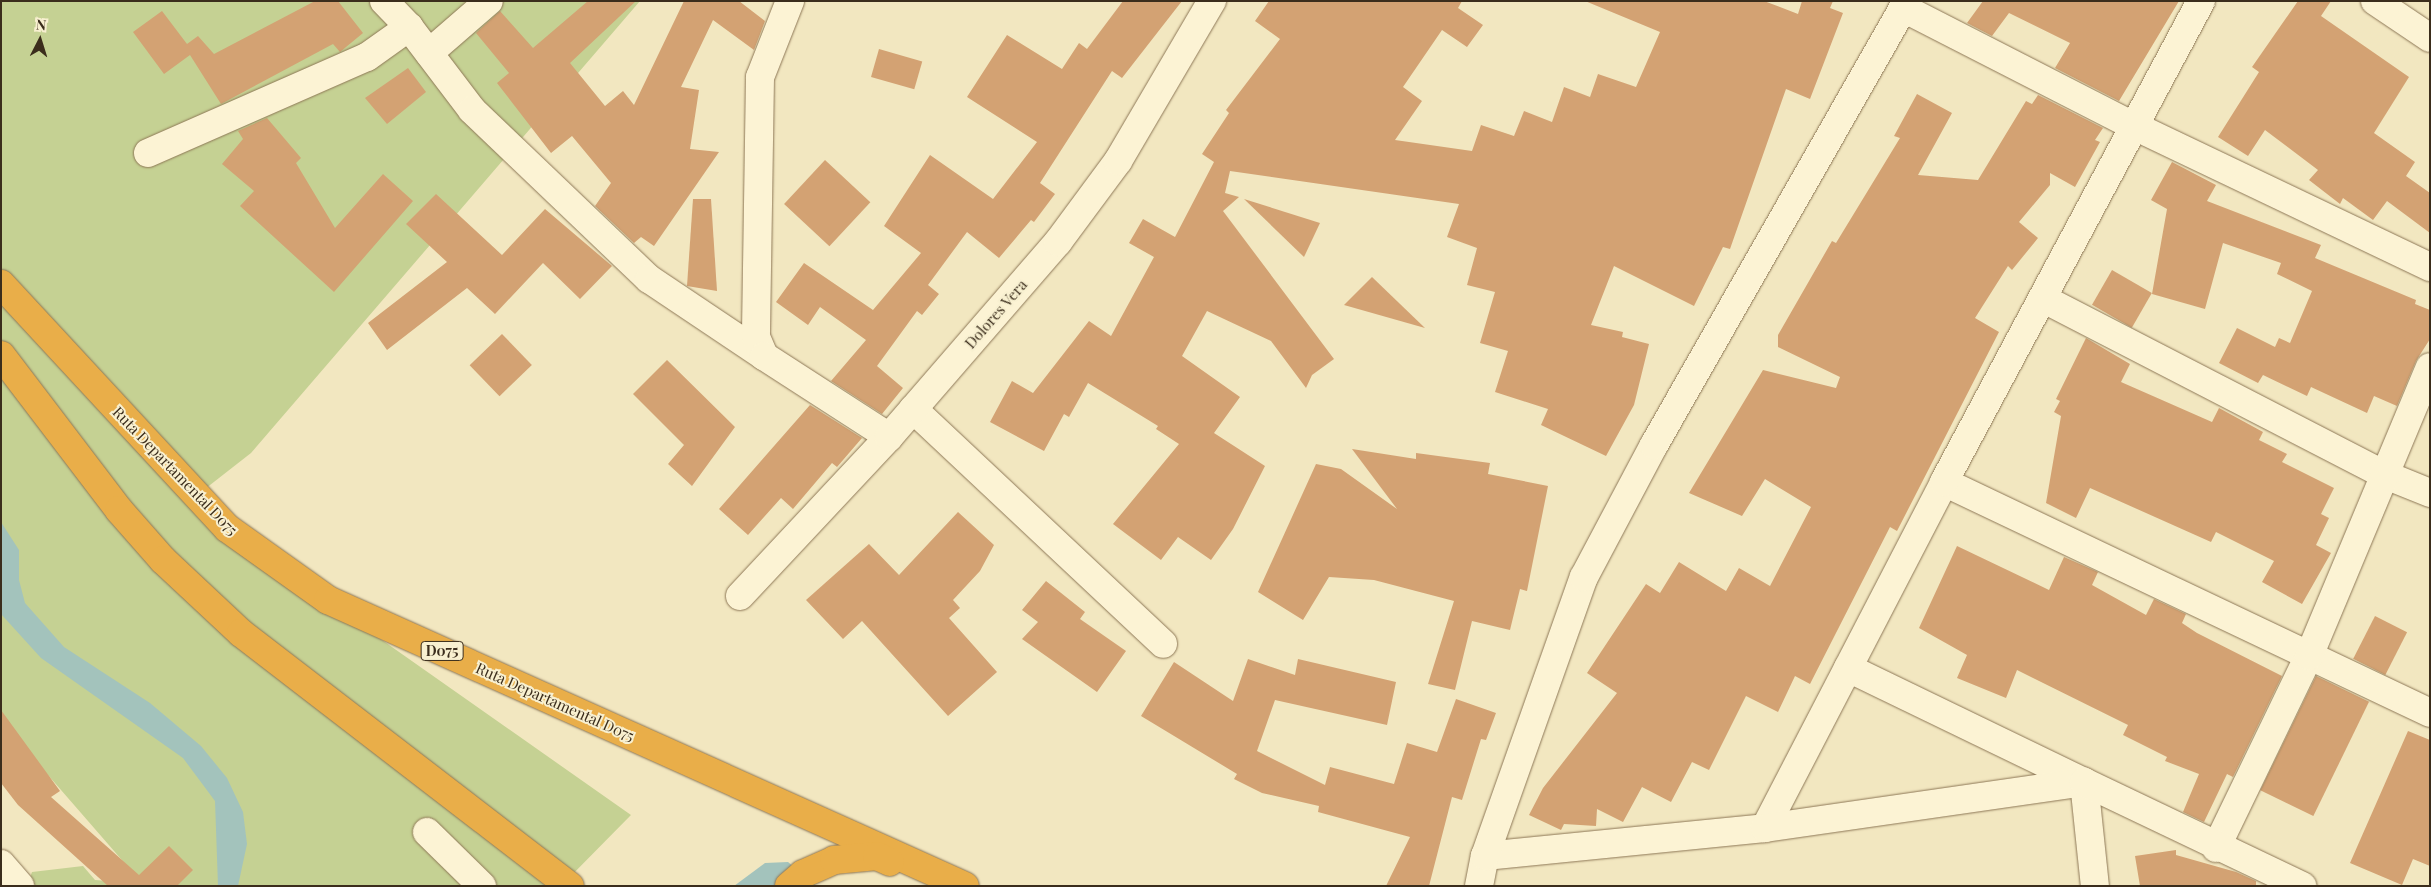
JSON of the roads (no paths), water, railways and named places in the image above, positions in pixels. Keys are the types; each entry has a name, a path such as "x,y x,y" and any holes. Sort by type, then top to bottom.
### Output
{"highway":[{"name":"Ruta Departamental D075","path":"3,281 227,528 328,600 965,886"},
{"path":"1,355 119,510 163,560 234,626 320,697 570,886"},
{"path":"791,884 834,860 877,856 952,886"}],"street":[{"path":"384,1 409,27 472,110 649,278 764,356 889,437"},
{"path":"429,54 489,1"},
{"path":"764,356 756,337 760,77 790,1"},
{"name":"Dolores Vera","path":"740,596 889,437 1069,227 1118,161 1212,1"},
{"path":"1765,828 1944,482 2044,299 2201,1"},
{"path":"2375,1 2430,38"},
{"path":"1479,886 1485,856 1584,577 1654,445 1905,5 2134,126 2430,267"},
{"path":"148,153 367,57 409,27"},
{"path":"2044,299 2383,474 2430,493"},
{"path":"2216,848 2309,656 2383,474 2430,367"},
{"path":"913,409 1163,644"},
{"path":"1944,482 2430,713"},
{"path":"1848,668 2216,848 2302,886"},
{"path":"1485,856 1765,828 2084,782"},
{"path":"2084,782 2095,886"},
{"path":"427,832 482,886"},
{"path":"1,864 20,886"}],"water":[{"path":"1,522 19,550 19,580 25,603 64,647 150,703 201,746 227,778 243,812 247,844 238,886 218,886 215,801 183,758 41,658 1,614"},
{"path":"788,862 817,886 734,886 765,863"}]}
